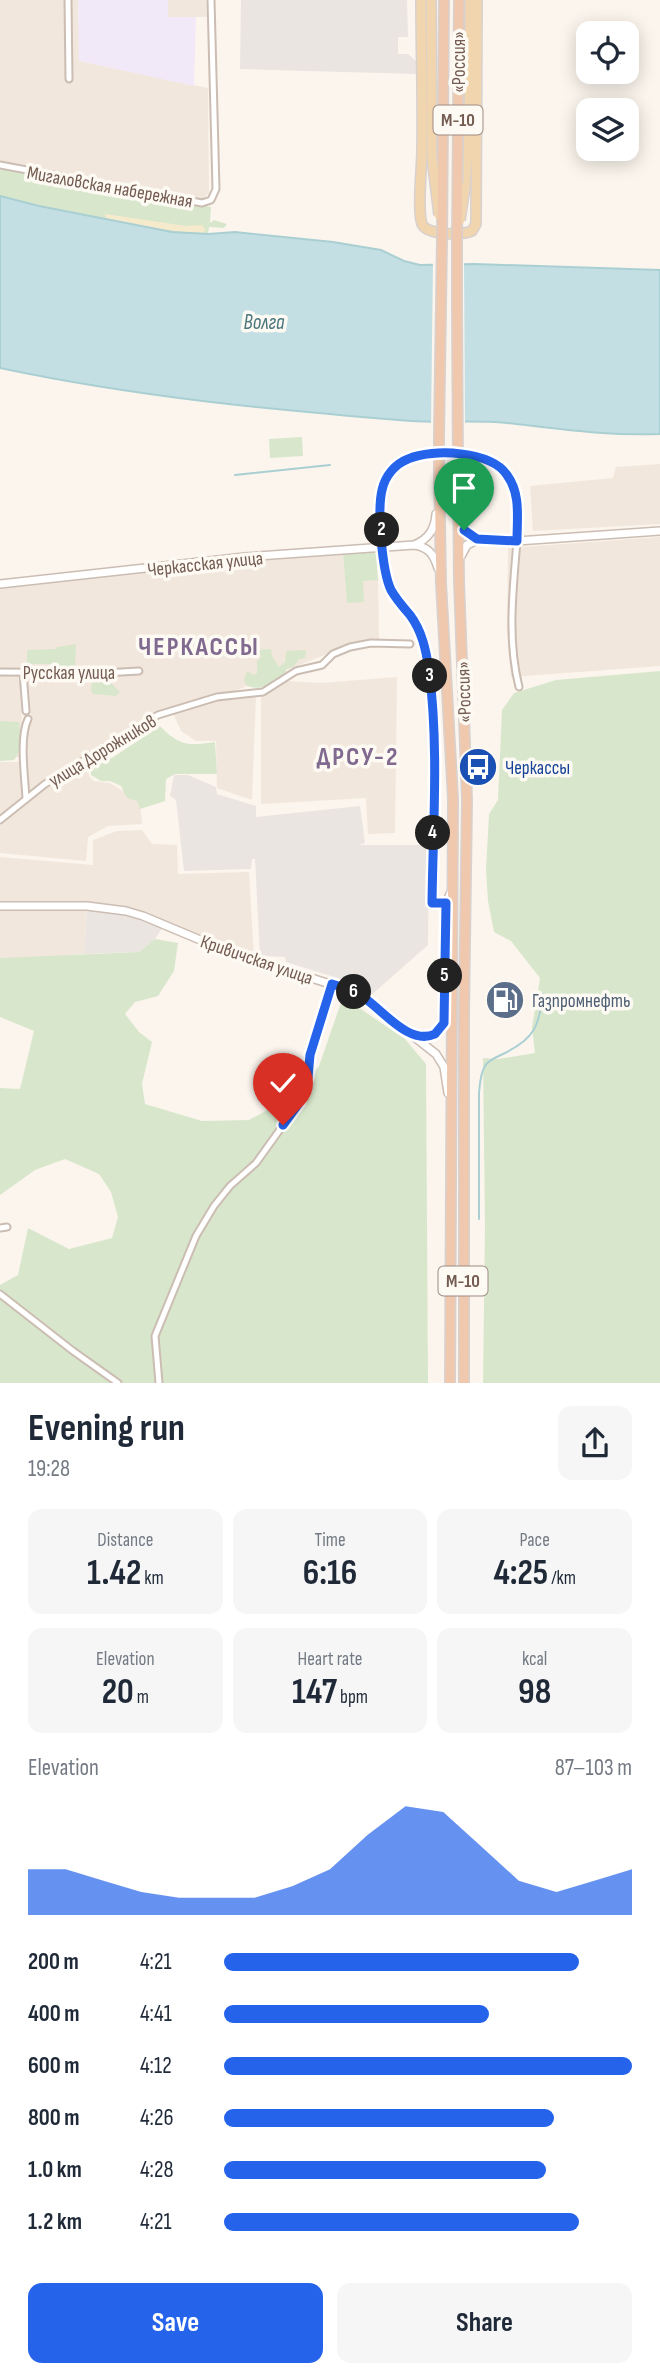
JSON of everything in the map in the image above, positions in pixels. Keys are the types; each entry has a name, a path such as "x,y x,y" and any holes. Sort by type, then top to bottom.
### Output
{"highway":[{"name":"«Россия»","path":"444,0 439,483 441,583 453,799 450,1383"},
{"name":"«Россия»","path":"459,0 458,582 467,800 464,1383"}],"main road":[{"path":"421,0 422,222 424,228 430,232 464,233 472,231 476,224 477,0"},
{"path":"431,0 430,134 442,239"},
{"path":"457,239 470,134 470,0"}],"street":[{"path":"68,0 69,79"},
{"name":"Мигаловская набережная","path":"0,165 202,203 209,201 215,193 211,0"},
{"path":"446,903 432,903 433,719 426,649 415,622 389,585 384,569 381,497 387,478 398,465 409,458 437,454 482,457 498,465 515,488 517,541 512,630 519,687"},
{"path":"410,545 426,538 434,527 439,483"},
{"path":"458,484 462,527 470,536 479,539 517,541 660,531"},
{"path":"458,582 462,551 468,543 479,539"},
{"path":"410,545 421,546 433,554 441,583"},
{"name":"Черкасская улица","path":"0,584 245,557 410,545"},
{"name":"улица Дорожников","path":"0,820 26,799 141,723 158,715 217,697 263,692 296,671 322,665 333,654 349,646 371,643 410,644"},
{"name":"Русская улица","path":"0,673 139,671"},
{"path":"23,672 26,711"},
{"path":"26,799 24,747 28,719"},
{"path":"407,1031 420,1037 430,1036 444,1023 446,903 452,890"},
{"name":"Кривичская улица","path":"0,906 87,906 126,911 229,952 332,984 365,998 442,1061 451,1111"},
{"path":"159,1383 155,1336 196,1236 214,1206 230,1186 256,1163 299,1103 308,1077 310,1055 332,984"},
{"path":"0,1228 8,1227"},
{"path":"0,1294 118,1383"}],"shaded area":[{"path":"0,0 78,0 80,61 208,88 209,193 203,199 0,162"},
{"path":"78,0 168,0 168,17 196,17 194,86 79,61"},
{"path":"168,0 206,0 207,17 168,17"},
{"path":"241,0 407,0 408,37 398,37 398,54 408,54 416,61 416,74 240,69"},
{"path":"660,464 660,524 533,531 530,486 613,478 616,467"},
{"path":"660,537 660,666 511,677 507,627 508,548"},
{"path":"343,554 347,602 363,580 378,580 379,639 357,642 232,692 154,713 28,793 26,674 142,674 142,668 105,672 0,669 0,587 245,561"},
{"path":"0,673 21,673 22,757 0,757"},
{"path":"397,677 395,833 368,834 366,798 261,804 261,690 287,681 322,683"},
{"path":"256,695 252,800 217,788 216,741 196,741 181,731 173,713 223,698"},
{"path":"0,762 22,762 24,797 0,817"},
{"path":"87,763 89,776 94,781 110,783 140,802 142,824 108,826 88,837 86,861 0,853 0,823 45,787"},
{"path":"174,775 188,775 216,787 217,794 256,806 256,817 360,806 365,843 359,845 429,845 428,945 369,997 347,981 286,962 285,957 260,956 255,859 252,859 251,869 184,871 176,800 170,796"},
{"path":"142,830 152,844 177,845 178,874 249,872 254,958 128,909 0,904 0,857 93,865 93,840 117,831"},
{"path":"0,909 87,909 84,954 0,961"},
{"path":"87,909 124,915 162,928 155,939 139,952 84,954"}],"green space":[{"path":"9,169 53,178 56,182 211,207 210,223 214,220 227,224 224,228 209,227 208,234 172,232 11,200 0,196 0,170"},
{"path":"302,437 303,456 270,458 269,439"},
{"path":"376,552 378,580 363,581 364,602 347,603 343,554"},
{"path":"76,644 75,668 55,667 55,664 27,664 27,650 56,649"},
{"path":"271,649 279,667 285,662 286,651 306,650 305,658 299,659 293,667 286,669 286,675 266,686 257,688 246,685 244,680 247,671 254,675 257,673 257,661 262,656 253,653 253,650"},
{"path":"660,671 660,1383 483,1383 483,1058 498,1059 535,1053 532,1027 540,978 511,941 494,932 488,901 486,870 489,814 498,800 502,710 514,693 556,680"},
{"path":"92,679 111,683 120,692 116,696 93,694"},
{"path":"0,721 19,722 20,746 14,760 0,761"},
{"path":"160,726 173,738 185,743 215,742 217,774 175,774 166,779 165,801 140,809 137,801 127,798 121,786 110,781 101,781 91,775 91,769"},
{"path":"155,939 178,943 174,971 158,996 135,1002 125,1014 139,1032 152,1042 142,1084 145,1104 202,1121 249,1120 297,1094 319,1066 343,997 405,1039 426,1064 428,1383 0,1383 0,1285 18,1275 28,1228 69,1249 112,1238 118,1217 111,1192 99,1174 65,1159 35,1170 0,1195 0,1088 20,1089 34,1031 0,1017 0,958 139,952"}],"sand":[{"path":"105,214 186,226 202,225 205,229 204,233 155,228 107,220"}],"water":[{"name":"Волга","path":"0,196 172,232 235,232 333,242 381,250 420,265 475,264 660,270 660,434 602,433 495,422 411,421 256,407 154,395 0,368"}],"pier":[{"path":"433,261 464,261 465,426 431,425"}],"waterway":[{"path":"235,475 330,465"},
{"path":"479,1219 479,1093 482,1072 488,1062 522,1043 533,1031 543,994"}],"place":[{"name":"Черкассы","path":"478,767"},
{"name":"Газпромнефть","path":"505,1000"}],"district":[{"name":"ЧЕРКАССЫ","path":"199,646"},
{"name":"ДРСУ-2","path":"358,756"}],"route":[{"path":"283,1125 299,1103 308,1077 310,1055 332,984 365,998 407,1031 420,1037 435,1034 444,1023 446,903 432,903 433,719 429,670 420,633 394,595 384,569 381,497 384,484 393,470 412,457 437,454 482,457 502,469 516,494 517,541 477,539 464,530"}]}
